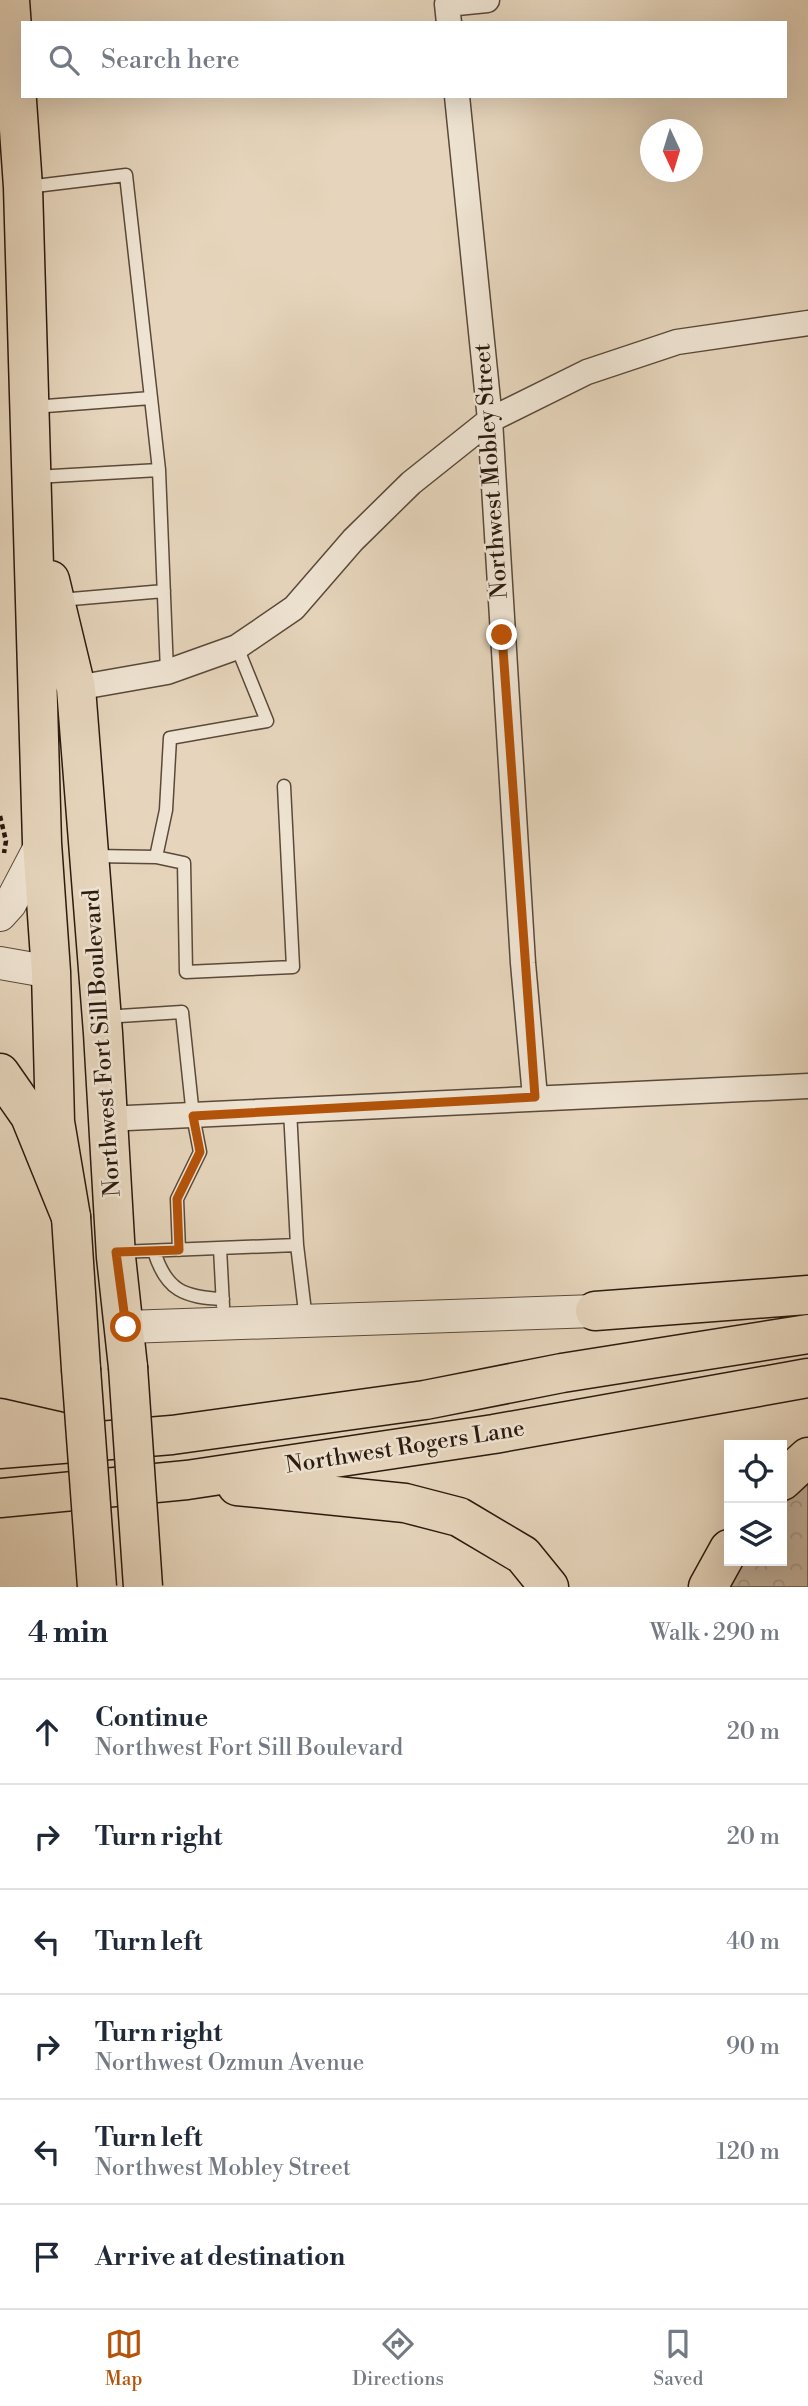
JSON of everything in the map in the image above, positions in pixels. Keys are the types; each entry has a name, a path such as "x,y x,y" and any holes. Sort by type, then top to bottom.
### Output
{"main road":[{"name":"Northwest Fort Sill Boulevard","path":"7,10 20,89 23,187 13,252 29,407 42,844 51,972 55,1122 71,1217 97,1587"},
{"name":"Northwest Fort Sill Boulevard","path":"31,490 76,688 116,1252 126,1327 143,1587"},
{"path":"51,972 76,993 102,1025"},
{"path":"0,1073 30,1116 71,1217"},
{"path":"595,1311 808,1295"},
{"name":"Northwest Rogers Lane","path":"0,1449 102,1441 425,1400 562,1373 808,1334"},
{"name":"Northwest Rogers Lane","path":"0,1498 187,1480 494,1434 808,1378"},
{"path":"0,1418 102,1441"},
{"path":"787,1476 808,1457"},
{"path":"187,1480 405,1503 459,1517 523,1555 549,1587"},
{"path":"708,1587 724,1558"}],"street":[{"path":"448,13 487,0"},
{"name":"Northwest Mobley Street","path":"457,98 490,420 522,950 535,1097"},
{"path":"76,688 167,672 237,646 294,608 353,540 411,483 490,420 587,372 677,342 808,323"},
{"path":"0,915 10,904 42,844"},
{"path":"0,963 51,972"},
{"path":"106,1119 808,1086"},
{"path":"126,1327 223,1311 306,1321 595,1311 808,1281"}],"lane":[{"path":"23,187 126,175 159,470 167,672"},
{"path":"29,407 151,398"},
{"path":"31,490 159,470"},
{"path":"55,601 164,591"},
{"path":"156,857 166,810 170,738 267,721 237,646"},
{"path":"89,856 156,857 184,863 186,972 293,967 284,786"},
{"path":"102,1025 182,1012 193,1116 200,1152 177,1199 179,1250"},
{"path":"290,1110 297,1245 306,1321"},
{"path":"116,1252 297,1245"},
{"path":"154,1251 161,1273 190,1297 223,1311 220,1248"}],"path":[{"path":"0,816 6,841 3,863"}],"green space":[{"path":"808,1479 808,1587 721,1587 734,1566 787,1566 787,1499"}],"route":[{"path":"126,1327 116,1252 179,1250 177,1199 200,1152 193,1116 535,1097 523,963 502,635"}]}
